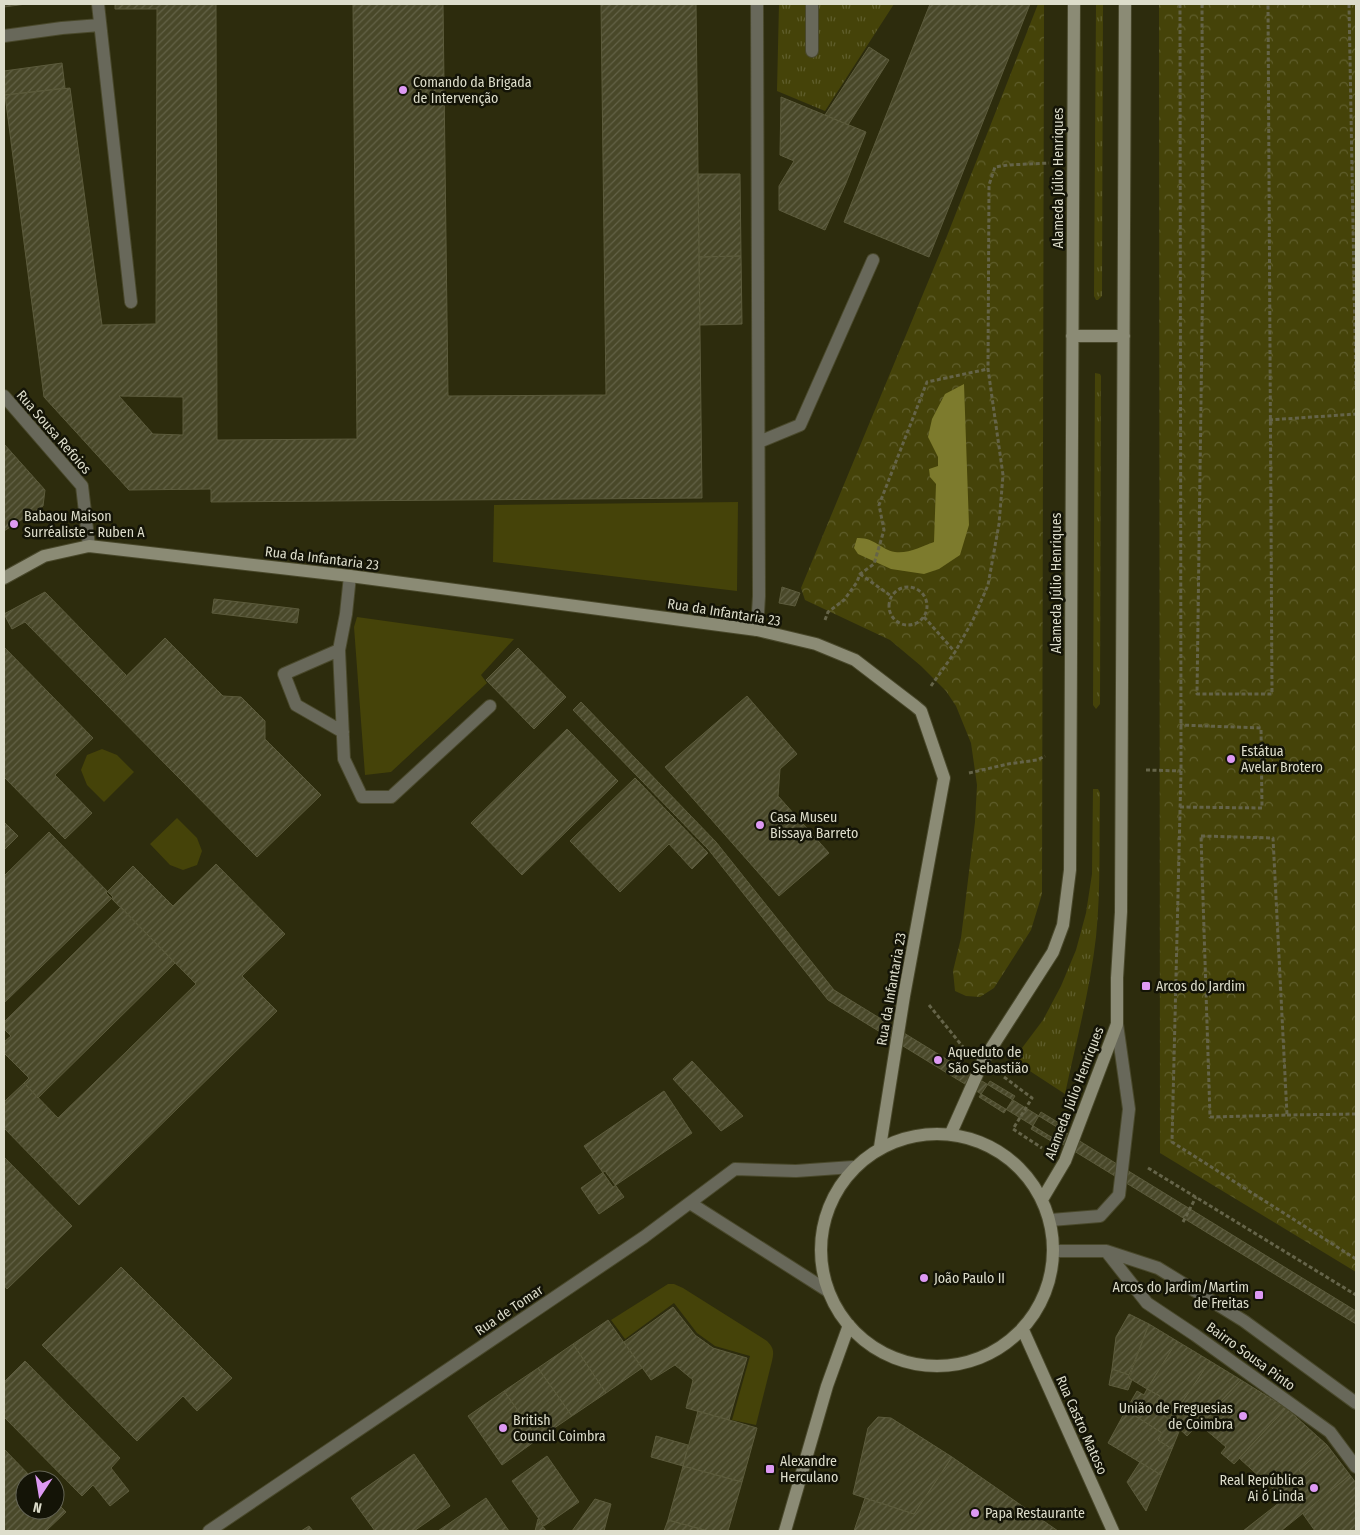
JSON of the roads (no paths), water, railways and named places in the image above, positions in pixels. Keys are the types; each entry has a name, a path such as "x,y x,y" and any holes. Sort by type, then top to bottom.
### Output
{"main road":[{"name":"Alameda Júlio Henriques","path":"951,1133 983,1062 1053,952 1063,925 1070,870 1074,4"},
{"name":"Alameda Júlio Henriques","path":"1043,1198 1065,1161 1117,1024 1117,978 1121,902 1125,4"},
{"path":"1072,336 1124,336"},
{"name":"Rua da Infantaria 23","path":"4,578 44,556 89,546 350,576 757,630 816,644 855,660 921,710 944,778 903,1004 880,1147"},
{"path":"951,1133 987,1150 1018,1171 1043,1198 1051,1220 1055,1251 1051,1280 1040,1306 1023,1330 998,1349 968,1362 936,1366 903,1361 874,1347 849,1325 828,1291 821,1259 822,1226 833,1195 853,1168 880,1147 915,1134 951,1133"},
{"path":"785,1531 827,1386 849,1325"},
{"name":"Rua Castro Matoso","path":"1023,1330 1113,1531"}],"street":[{"path":"98,4 131,302"},
{"path":"757,4 757,630"},
{"path":"812,4 812,51"},
{"path":"4,36 100,25"},
{"path":"758,442 800,425 873,260"},
{"name":"Rua Sousa Refoios","path":"4,396 82,486 89,546"},
{"path":"350,576 346,614 339,650 344,759 362,797 391,797 490,706"},
{"path":"339,650 284,674 296,705 343,732"},
{"name":"Alameda Júlio Henriques","path":"1051,1220 1100,1216 1119,1195 1129,1110 1117,1024"},
{"name":"Rua de Tomar","path":"209,1531 644,1237 735,1169 796,1171 853,1168"},
{"path":"690,1203 828,1291"},
{"path":"1055,1251 1106,1251 1158,1268 1244,1321 1356,1403"},
{"name":"Bairro Sousa Pinto","path":"1106,1251 1147,1303 1194,1334 1330,1432 1356,1467"}],"place":[{"name":"Comando da Brigada de Intervenção","path":"403,90"},
{"name":"Babaou Maison Surréaliste - Ruben A","path":"14,524"},
{"name":"Estátua Avelar Brotero","path":"1231,759"},
{"name":"Casa Museu Bissaya Barreto","path":"760,825"},
{"name":"Arcos do Jardim","path":"1146,986"},
{"name":"Aqueduto de São Sebastião","path":"938,1060"},
{"name":"João Paulo II","path":"924,1278"},
{"name":"Arcos do Jardim/Martim de Freitas","path":"1259,1295"},
{"name":"União de Freguesias de Coimbra","path":"1243,1416"},
{"name":"British Council Coimbra","path":"503,1428"},
{"name":"Alexandre Herculano","path":"770,1469"},
{"name":"Real República Ai ó Linda","path":"1314,1488"},
{"name":"Papa Restaurante","path":"975,1513"}]}
